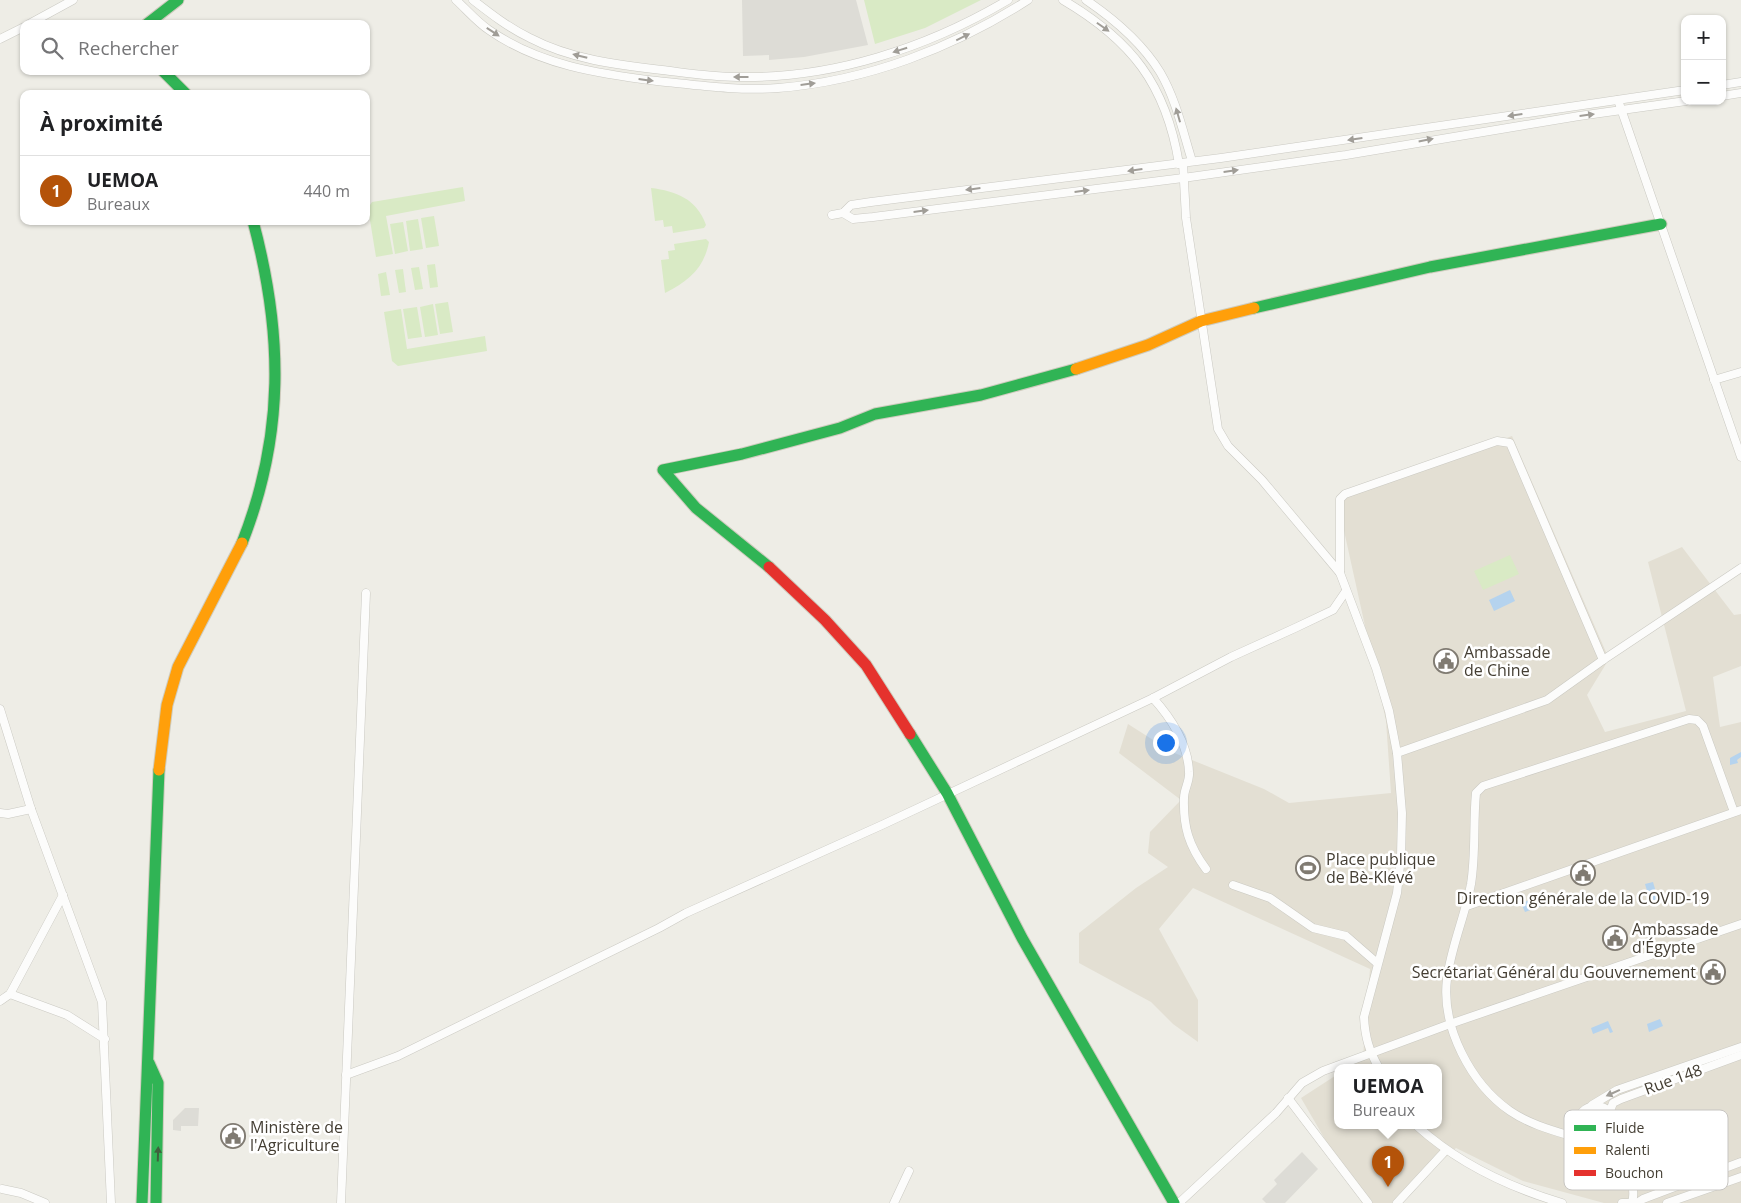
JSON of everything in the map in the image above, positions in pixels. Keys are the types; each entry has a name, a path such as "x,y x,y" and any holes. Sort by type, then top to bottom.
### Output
{"street":[{"path":"36,20 73,0"},
{"path":"155,20 178,0"},
{"path":"456,0 489,30 526,51 576,68 606,75 709,87 761,88 817,83 868,72 921,56 962,38 1028,0"},
{"path":"473,0 506,25 559,51 636,67 738,77 826,70 876,58 908,48 964,26 1008,0"},
{"path":"1063,0 1112,33 1133,55 1151,80 1163,104 1181,163 1186,218 1218,430 1228,446 1262,480 1340,573"},
{"path":"1086,0 1104,12 1138,44 1160,72 1175,105 1192,162"},
{"path":"0,40 20,29"},
{"path":"166,75 182,90"},
{"path":"1726,84 1741,82"},
{"path":"832,215 843,213 851,205 871,202 1192,162 1681,91"},
{"path":"1726,95 1741,93"},
{"path":"1618,100 1741,457"},
{"path":"843,213 853,219 873,217 1183,178 1681,102"},
{"path":"1403,132 1405,144"},
{"path":"1174,1203 1022,938 948,793 866,665 825,620 772,570 696,508 663,470 742,454 840,428 875,414 981,394 1057,374 1148,345 1201,321 1430,268 1603,237 1662,224"},
{"path":"142,1203 159,770 166,707 182,658 238,552 247,531 260,494 272,439 276,398 273,312 254,225"},
{"path":"1714,380 1741,372"},
{"path":"1377,1064 1370,1052 1365,1034 1364,1017 1396,893 1401,856 1402,813 1397,754 1389,711 1376,668 1340,573 1338,524 1339,502 1342,496 1497,441 1507,441 1513,446 1603,660"},
{"path":"1397,754 1547,700 1603,660 1741,568"},
{"path":"346,1075 398,1056 694,910 824,852 1153,698 1231,657 1333,610 1346,591"},
{"path":"341,1203 366,593"},
{"path":"1153,698 1166,710 1180,737 1189,770 1189,780 1184,796 1185,822 1191,849 1206,869"},
{"path":"0,708 31,809 102,1002 111,1203"},
{"path":"1467,906 1738,811 1703,726 1698,720 1690,719 1483,786 1476,793 1475,849 1467,906 1447,978 1446,1005 1450,1024 1471,1066 1496,1100 1511,1112 1531,1122 1564,1133"},
{"path":"0,813 8,814 31,809"},
{"path":"1233,885 1270,898 1313,928 1346,936 1367,952 1377,963"},
{"path":"0,1001 10,994 63,895"},
{"path":"1343,1064 1370,1052 1741,924"},
{"path":"10,994 68,1015 105,1039"},
{"path":"1584,1110 1617,1090 1741,1047"},
{"name":"Rue 148","path":"1610,1110 1613,1103 1621,1098 1741,1055"},
{"path":"148,1062 158,1083 156,1203"},
{"path":"1180,1203 1276,1113 1288,1098 1309,1079 1334,1068"},
{"path":"1288,1098 1368,1203"},
{"path":"1592,1105 1605,1107 1609,1110"},
{"path":"1422,1129 1446,1150 1494,1178 1537,1196 1562,1203"},
{"path":"1397,1203 1446,1150"},
{"path":"1728,1167 1741,1162"},
{"path":"894,1203 909,1171"},
{"path":"1728,1182 1741,1177"},
{"path":"2,1189 21,1193 45,1203"},
{"path":"1634,1190 1635,1203"},
{"path":"1622,1203 1635,1203 1665,1190"},
{"path":"1667,1203 1704,1190"}],"shaded area":[{"path":"742,0 856,0 868,45 804,57 769,60 769,55 743,56"},
{"path":"1512,436 1609,659 1587,695 1605,732 1686,711 1648,562 1682,547 1734,615 1741,614 1741,666 1713,677 1720,727 1741,722 1741,1203 1604,1203 1523,1181 1456,1148 1394,1203 1362,1203 1301,1098 1334,1077 1334,1129 1442,1129 1442,1064 1352,1064 1363,1057 1370,969 1193,888 1159,929 1198,1000 1198,1042 1173,1024 1151,1002 1079,963 1079,933 1136,888 1168,867 1148,853 1150,832 1181,800 1119,753 1128,724 1172,752 1264,789 1289,803 1391,793 1386,721 1337,499"},
{"path":"185,1108 199,1108 198,1126 181,1126 181,1131 173,1130 173,1120"},
{"path":"1302,1152 1318,1169 1285,1203 1266,1203 1262,1199 1277,1184 1274,1180"}],"green space":[{"path":"864,0 981,0 925,28 875,44"},
{"path":"463,187 465,201 386,216 393,254 376,257 370,220 370,205 372,202"},
{"path":"651,188 677,194 691,203 702,216 706,225 704,228 673,233 672,226 664,227 663,220 655,221"},
{"path":"434,216 439,246 426,248 421,218"},
{"path":"418,219 423,249 410,251 406,221"},
{"path":"403,222 408,251 395,254 390,224"},
{"path":"706,239 709,242 707,251 694,273 681,284 665,293 661,260 669,259 668,251 675,250 674,244"},
{"path":"435,264 438,287 430,288 427,265"},
{"path":"419,267 423,289 415,290 411,268"},
{"path":"403,269 406,292 399,293 395,270"},
{"path":"386,272 390,295 381,296 378,274"},
{"path":"448,302 453,332 440,334 435,304"},
{"path":"433,304 438,335 425,337 420,307"},
{"path":"417,307 422,337 408,339 403,309"},
{"path":"401,309 407,349 485,336 487,351 398,366 392,361 384,312"},
{"path":"1510,555 1519,574 1483,590 1474,571"}],"water":[{"path":"1510,590 1515,601 1494,611 1489,600"},
{"path":"1741,752 1741,757 1737,760 1738,763 1730,765 1730,758"},
{"path":"1653,882 1658,899 1650,901 1645,884"},
{"path":"1539,897 1543,900 1544,905 1525,912 1521,903"},
{"path":"1660,1019 1663,1026 1649,1032 1647,1024"},
{"path":"1608,1021 1613,1032 1610,1033 1608,1028 1593,1034 1591,1028"}],"traffic: fast":[{"path":"152,20 178,0"},
{"path":"167,75 182,90"},
{"path":"1254,308 1430,267 1661,224"},
{"path":"242,543 256,502 266,462 272,423 275,383 270,303 254,225"},
{"path":"769,567 696,508 663,470 742,454 840,428 875,414 981,395 1076,369"},
{"path":"910,734 947,793 1022,938 1174,1203"},
{"path":"142,1203 159,770"},
{"path":"149,1063 158,1083 156,1203"}],"traffic: slow":[{"path":"1076,369 1148,345 1201,321 1254,308"},
{"path":"159,770 167,705 178,667 242,543"}],"traffic: jam":[{"path":"769,567 825,620 866,665 910,734"}],"place":[{"name":"Ambassade de Chine","path":"1446,661"},
{"name":"Place publique de Bè-Klévé","path":"1308,868"},
{"name":"Direction générale de la COVID-19","path":"1583,873"},
{"name":"Ambassade d'Égypte","path":"1615,938"},
{"name":"Secrétariat Général du Gouvernement","path":"1713,972"},
{"name":"Ministère de l'Agriculture","path":"233,1136"},
{"name":"UEMOA","path":"1388,1187"}]}
